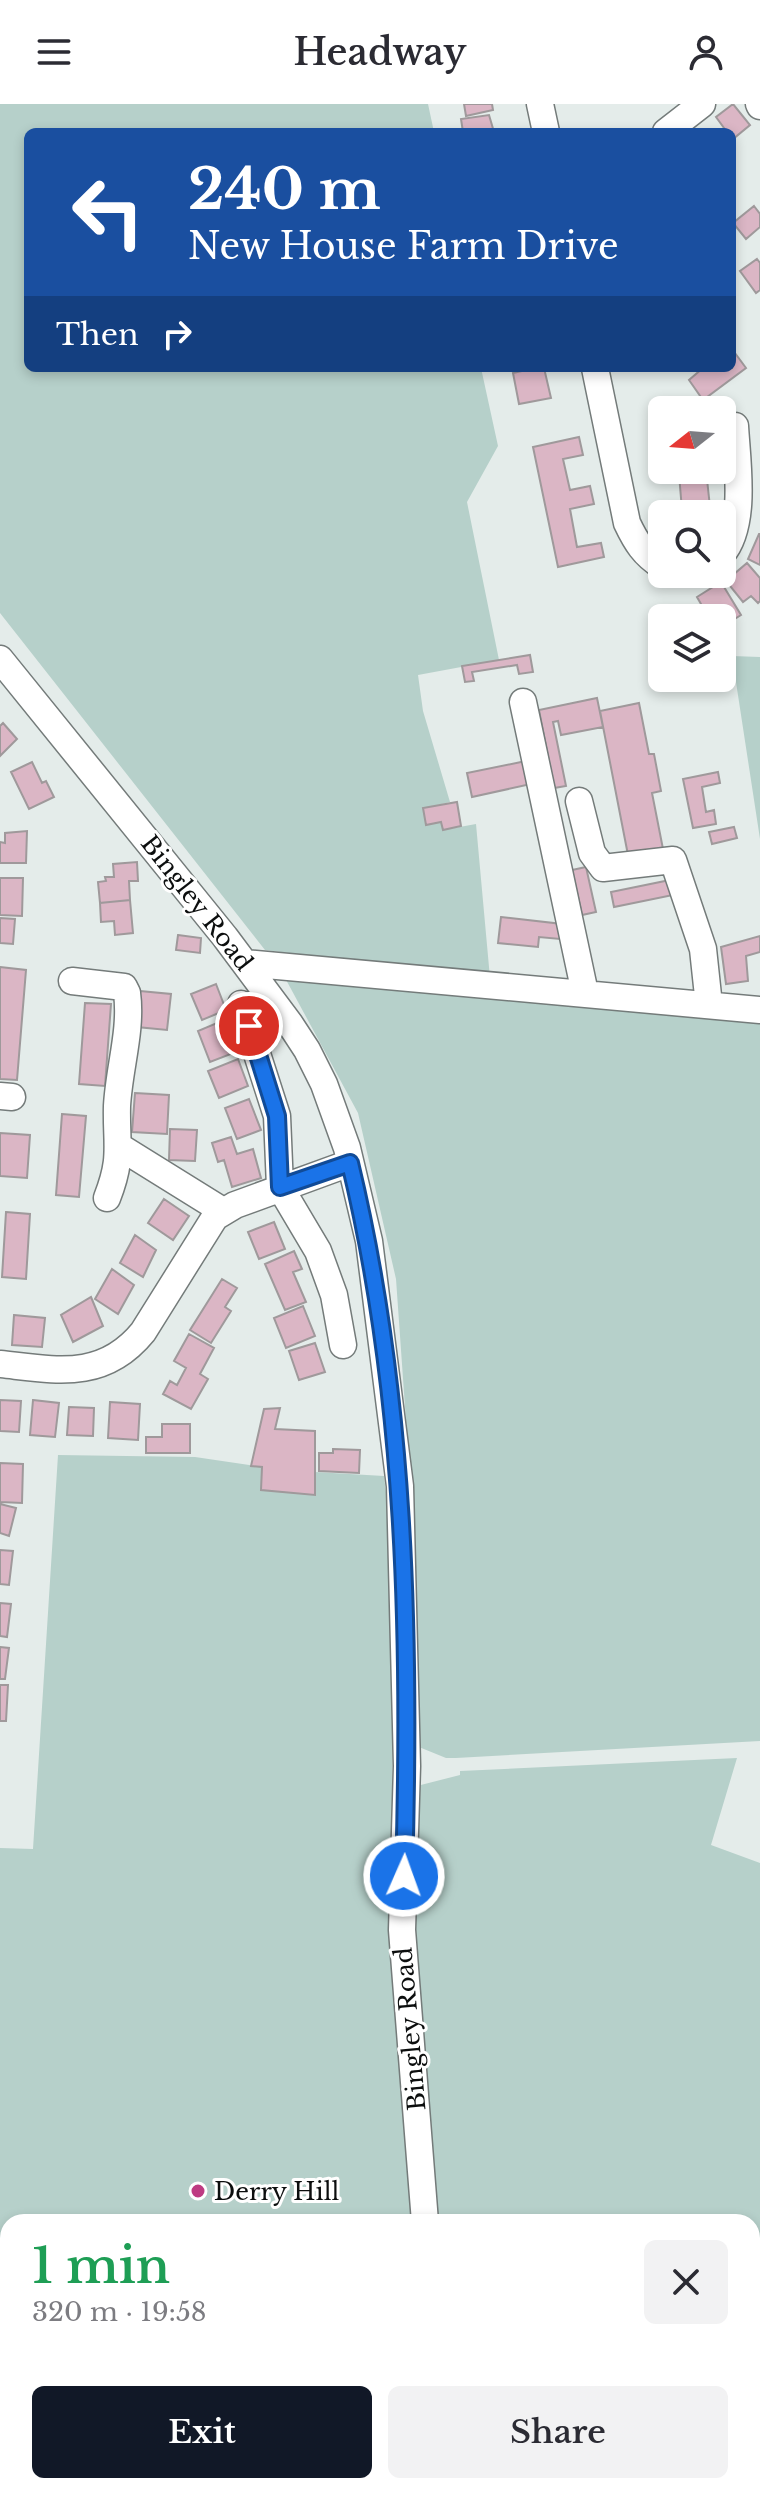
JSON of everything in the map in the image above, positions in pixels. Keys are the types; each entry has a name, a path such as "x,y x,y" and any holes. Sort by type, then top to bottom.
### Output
{"street":[{"path":"540,104 545,128"},
{"path":"671,128 702,104"},
{"path":"596,372 627,523 638,546 648,556"},
{"path":"736,441 736,525"},
{"name":"Bingley Road","path":"0,659 245,963 307,1050 324,1084 350,1163 369,1241 400,1486 407,1766 402,1930 424,2214"},
{"path":"523,702 585,993"},
{"path":"579,801 592,853 603,868 673,860 703,949 709,1005"},
{"path":"245,963 760,1010"},
{"path":"72,981 124,987 128,1001 117,1105 120,1147 117,1174 107,1198"},
{"path":"241,1004 277,1116 280,1187 318,1251 334,1295 343,1345"},
{"path":"120,1147 223,1211"},
{"path":"0,1364 79,1370 93,1367 122,1352 143,1332 207,1226 223,1211 350,1163"}],"green space":[{"path":"0,104 428,104 433,128 24,128 24,372 482,372 498,446 467,502 499,660 418,675 423,711 450,802 438,805 443,830 476,824 490,978 265,950 0,613"},
{"path":"736,656 760,657 760,839 736,682"},
{"path":"284,976 760,1023 760,1741 456,1758 446,1758 414,1745 411,1492 396,1279 358,1113"},
{"path":"58,1455 195,1457 262,1467 262,1490 315,1495 315,1472 384,1476 395,1565 391,1879 413,2214 0,2214 0,1848 33,1849"},
{"path":"737,1758 711,1845 760,1863 760,2214 431,2214 409,1887 409,1788 460,1775 460,1771"}],"building":[{"path":"464,104 492,104 493,110 466,116"},
{"path":"733,104 750,125 736,137 736,128 724,128 716,117"},
{"path":"489,115 493,128 462,128 461,119"},
{"path":"754,206 760,214 760,227 746,239 736,227 736,221"},
{"path":"757,259 760,263 760,290 756,293 740,271"},
{"path":"736,354 746,368 708,396 700,396 689,380 698,372 736,372"},
{"path":"545,372 551,398 519,404 513,373"},
{"path":"579,437 583,455 563,459 570,490 590,486 594,504 570,509 577,547 601,543 604,557 558,567 533,447"},
{"path":"680,484 708,484 709,500 681,500"},
{"path":"760,534 760,565 748,559"},
{"path":"747,563 760,578 758,603 751,596 743,602 732,588 736,588 736,572"},
{"path":"711,588 725,588 734,604 701,604 697,597"},
{"path":"530,655 533,672 519,674 517,665 472,672 474,681 465,682 462,666"},
{"path":"597,698 603,727 561,735 558,721 553,722 566,786 554,788 539,710"},
{"path":"639,703 649,754 654,754 661,791 652,793 663,849 628,855 600,711"},
{"path":"3,723 17,739 0,756 0,726"},
{"path":"526,761 531,784 472,797 467,773"},
{"path":"32,762 42,783 46,781 54,797 29,809 11,772"},
{"path":"718,772 720,783 702,787 706,812 714,810 716,824 693,828 683,779"},
{"path":"457,802 461,826 443,830 441,822 426,825 423,808"},
{"path":"734,827 737,838 712,844 709,832"},
{"path":"27,831 26,863 0,863 0,842 5,843 5,833"},
{"path":"137,862 138,881 129,881 130,900 100,903 98,882 106,881 105,877 114,877 113,864"},
{"path":"586,867 596,912 582,915 572,870"},
{"path":"0,878 23,878 22,916 0,915"},
{"path":"670,880 673,895 614,907 611,892"},
{"path":"130,900 133,933 115,935 114,921 101,922 100,903"},
{"path":"501,917 562,924 560,939 539,937 538,947 498,943"},
{"path":"0,918 15,919 13,944 0,943"},
{"path":"178,935 201,938 200,953 176,950"},
{"path":"760,936 760,952 746,956 748,981 726,984 721,947"},
{"path":"0,967 26,970 17,1080 0,1079"},
{"path":"216,984 226,1010 202,1020 191,994"},
{"path":"140,991 171,994 167,1030 137,1027"},
{"path":"85,1003 111,1004 105,1086 79,1084"},
{"path":"224,1020 236,1052 210,1062 198,1031"},
{"path":"238,1059 248,1086 219,1098 208,1071"},
{"path":"135,1093 169,1095 167,1134 132,1132"},
{"path":"249,1099 261,1130 237,1139 225,1108"},
{"path":"62,1114 86,1116 79,1197 56,1195"},
{"path":"170,1129 197,1130 195,1161 169,1160"},
{"path":"0,1133 30,1135 27,1178 0,1176"},
{"path":"231,1137 237,1154 253,1149 261,1178 232,1187 224,1160 218,1162 212,1143"},
{"path":"164,1199 189,1216 173,1240 148,1223"},
{"path":"6,1212 30,1214 26,1279 2,1277"},
{"path":"274,1222 285,1249 259,1259 248,1232"},
{"path":"135,1235 156,1250 143,1277 120,1263"},
{"path":"294,1251 302,1269 293,1272 306,1302 285,1310 265,1264"},
{"path":"112,1269 134,1285 118,1314 95,1299"},
{"path":"222,1279 237,1288 225,1307 231,1311 211,1343 190,1330"},
{"path":"91,1297 103,1326 73,1342 61,1315"},
{"path":"303,1306 315,1336 286,1348 274,1318"},
{"path":"14,1315 45,1318 42,1347 12,1345"},
{"path":"189,1334 214,1348 200,1374 208,1379 191,1409 163,1394 170,1381 177,1385 186,1368 174,1361"},
{"path":"315,1343 325,1372 299,1380 289,1351"},
{"path":"0,1400 21,1401 19,1432 0,1431"},
{"path":"33,1400 59,1403 55,1437 30,1435"},
{"path":"110,1402 140,1404 138,1440 108,1438"},
{"path":"69,1407 94,1408 93,1436 67,1435"},
{"path":"280,1408 275,1429 315,1431 315,1495 261,1490 262,1467 251,1466 264,1409"},
{"path":"162,1424 190,1424 190,1453 146,1453 146,1437 162,1437"},
{"path":"333,1449 360,1450 359,1473 319,1471 319,1453 333,1453"},
{"path":"0,1463 23,1464 22,1503 0,1502"},
{"path":"0,1504 16,1508 9,1536 0,1533"},
{"path":"0,1550 13,1551 9,1585 0,1584"},
{"path":"0,1603 11,1604 7,1637 0,1636"},
{"path":"0,1647 9,1648 5,1679 0,1679"},
{"path":"0,1685 8,1685 6,1721 0,1721"}],"place":[{"name":"Derry Hill","path":"198,2191"}],"route":[{"path":"249,1026 277,1116 280,1187 350,1163 369,1241 400,1486 407,1766 404,1876"}]}
